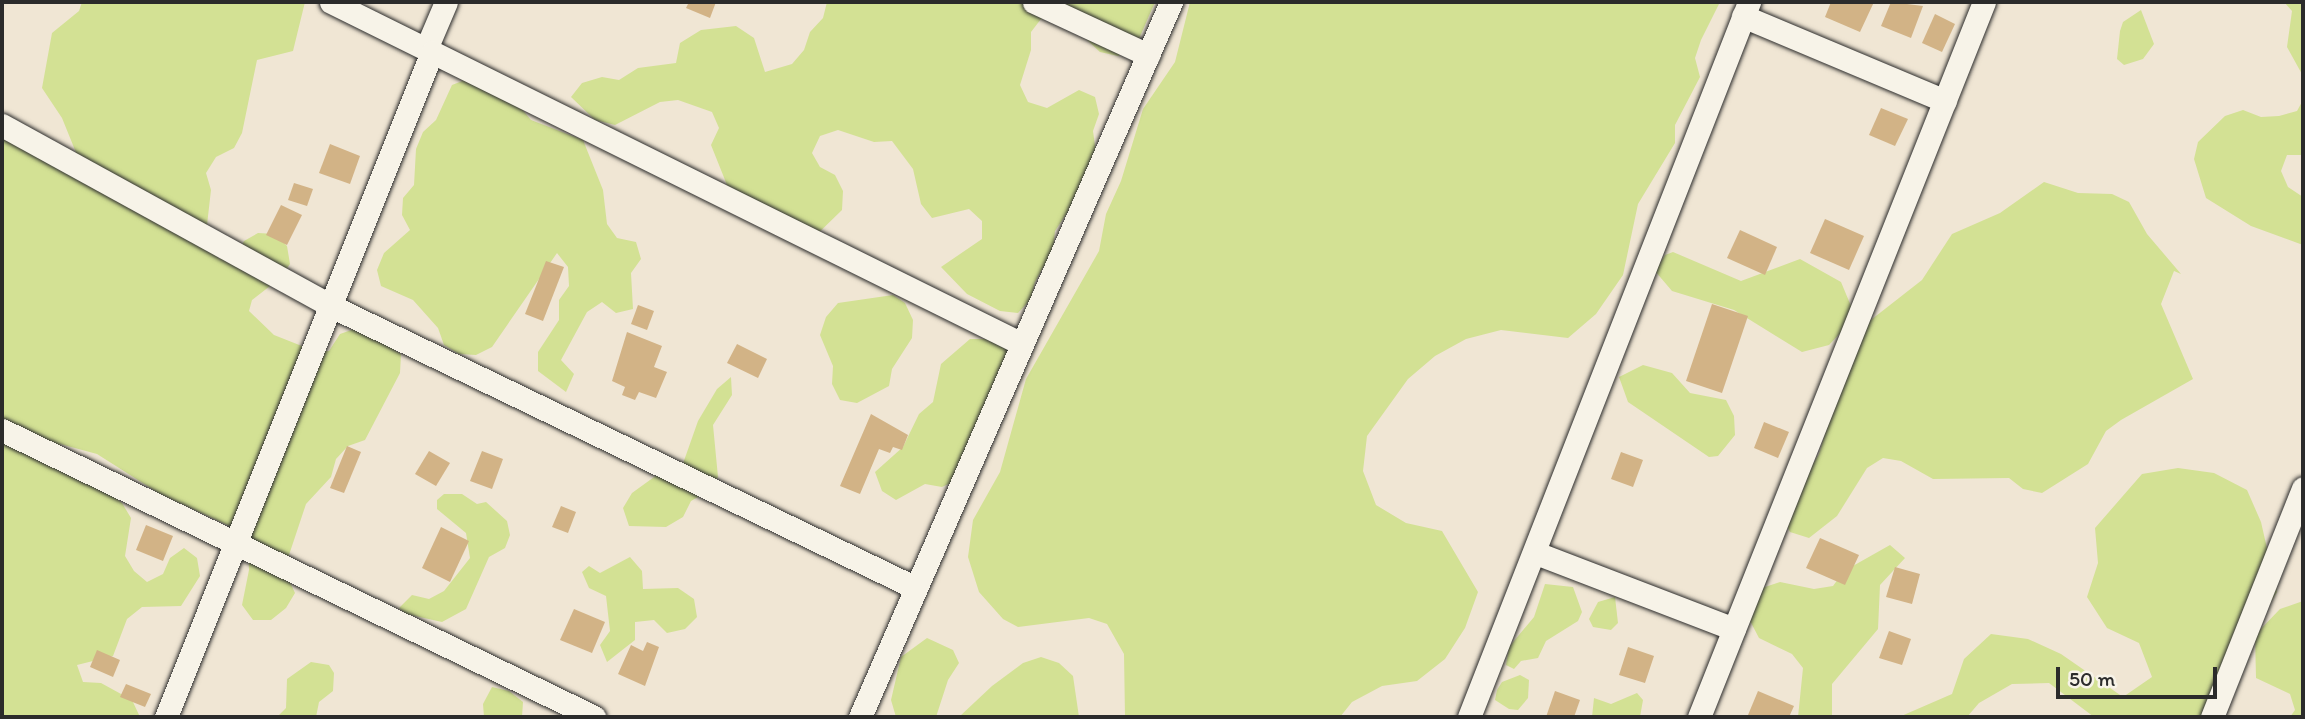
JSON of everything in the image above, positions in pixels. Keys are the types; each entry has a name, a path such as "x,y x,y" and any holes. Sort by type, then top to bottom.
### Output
{"street":[{"path":"331,2 1022,344"},
{"path":"166,717 331,306 446,2"},
{"path":"1034,2 1148,55"},
{"path":"860,717 1171,2"},
{"path":"1699,717 1984,2"},
{"path":"1469,717 1536,553 1746,9 1945,101"},
{"path":"2,125 331,306 916,588"},
{"path":"2,430 594,717"},
{"path":"2212,717 2303,488"},
{"path":"1536,553 1734,629"}],"green space":[{"path":"82,2 305,2 293,51 257,60 242,133 234,148 216,157 206,173 211,190 207,225 219,259 236,257 244,241 258,233 275,234 287,246 290,264 279,279 252,300 249,311 274,335 312,350 329,351 340,334 357,328 401,354 400,373 365,440 348,446 336,459 331,477 306,504 288,558 287,576 295,593 286,608 271,620 253,620 242,605 249,570 247,534 160,494 97,454 60,444 68,459 122,503 131,518 125,556 134,571 147,582 163,574 170,558 184,548 197,558 200,576 181,606 142,607 127,619 113,656 77,665 83,682 101,683 132,700 140,717 2,717 2,119 77,155 62,118 42,88 52,33 79,11"},
{"path":"827,2 1155,2 1135,48 1118,56 1100,52 1087,40 1067,7 1041,19 1031,32 1031,50 1020,85 1028,102 1047,108 1079,90 1095,97 1099,114 1093,131 1098,167 1055,231 1053,250 1035,282 1031,299 1018,313 1000,311 967,294 941,267 982,239 982,221 969,209 932,218 921,204 913,169 892,141 874,142 838,130 820,136 812,153 820,167 835,175 843,191 842,210 804,247 787,241 763,212 731,195 711,145 719,128 712,112 678,100 660,102 615,125 595,120 571,97 582,83 602,77 619,80 638,68 676,63 680,43 701,30 736,26 754,38 765,72 792,64 804,50 810,32 823,18"},
{"path":"1190,2 1720,2 1695,58 1700,77 1675,125 1675,143 1638,204 1623,275 1596,314 1568,338 1501,330 1466,339 1435,356 1408,379 1367,436 1363,471 1376,505 1406,523 1442,531 1478,592 1465,628 1445,659 1417,681 1382,686 1352,702 1340,717 1125,717 1124,654 1107,624 1089,618 1018,627 1003,619 979,592 968,557 973,520 1000,472 1026,379 1099,251 1106,214 1121,181 1143,109 1175,62"},
{"path":"2284,2 2303,2 2303,76 2287,47 2292,11"},
{"path":"2141,10 2154,44 2143,59 2124,65 2117,59 2120,31 2123,22"},
{"path":"470,78 507,91 531,120 583,140 603,190 607,224 617,238 636,242 641,259 631,273 633,309 616,313 602,302 587,312 561,360 574,374 566,392 538,371 538,352 559,320 559,300 569,286 568,267 557,253 492,347 476,355 459,354 444,345 438,328 413,300 381,286 377,270 384,253 410,230 402,215 403,198 414,185 416,149 423,132 436,120 452,85"},
{"path":"2303,100 2303,155 2287,155 2281,171 2288,187 2303,197 2303,245 2251,226 2206,198 2194,159 2198,142 2225,116 2243,110 2261,117 2279,116 2297,111"},
{"path":"2044,182 2078,193 2112,194 2129,202 2147,234 2181,274 2174,271 2161,304 2193,379 2106,431 2088,464 2042,493 2023,489 2009,478 1933,479 1901,461 1883,458 1867,468 1837,516 1809,538 1790,532 1782,516 1819,454 1838,390 1867,323 1922,280 1952,234 2000,213"},
{"path":"1673,252 1741,281 1800,259 1841,282 1851,306 1848,325 1829,345 1802,352 1734,310 1672,291 1655,271 1665,255"},
{"path":"893,295 905,303 913,320 912,338 892,369 889,386 857,403 840,400 832,384 833,366 820,335 826,317 838,303"},
{"path":"970,339 991,339 1008,347 1009,364 959,479 942,487 925,484 896,500 882,491 875,472 903,447 919,414 933,402 941,364"},
{"path":"1643,365 1672,373 1690,393 1726,400 1734,416 1735,435 1718,456 1709,457 1628,402 1619,377"},
{"path":"731,377 732,395 713,425 718,477 707,492 691,501 683,517 666,527 629,526 623,508 632,493 661,472 680,472 698,421 717,389"},
{"path":"2178,468 2214,473 2247,490 2261,522 2277,592 2224,681 2219,717 2094,717 2049,683 2012,684 1979,703 1967,717 1899,717 1952,694 1964,659 1991,634 2028,639 2061,654 2123,697 2152,677 2139,643 2107,628 2087,597 2098,563 2095,528 2142,474"},
{"path":"444,494 462,494 477,504 486,502 507,521 510,535 505,548 489,557 466,609 442,622 406,614 399,608 412,595 429,599 444,591 470,558 466,533 437,509 437,500"},
{"path":"1890,545 1905,558 1880,585 1878,629 1832,684 1832,717 1798,717 1803,668 1792,654 1759,638 1748,617 1762,588 1780,582 1814,589 1833,586 1844,571"},
{"path":"630,557 642,571 643,589 678,588 694,599 697,617 685,629 667,633 654,620 635,622 635,640 607,662 600,645 610,631 606,596 589,588 582,572 589,566 600,573"},
{"path":"1545,584 1573,587 1582,612 1578,621 1546,641 1538,658 1521,661 1514,669 1506,665 1509,647 1534,617"},
{"path":"1615,597 1618,623 1611,630 1593,627 1589,619 1598,602"},
{"path":"2303,601 2303,717 2290,717 2295,710 2290,694 2256,678 2255,635 2280,609"},
{"path":"927,638 953,650 959,663 948,680 936,717 896,717 891,700 901,657"},
{"path":"1041,657 1059,663 1073,676 1079,717 959,717 992,686 1023,663"},
{"path":"311,662 329,665 334,673 333,691 319,702 316,717 277,717 286,708 287,679"},
{"path":"1520,675 1529,680 1528,698 1518,710 1509,709 1495,700 1497,690 1502,682"},
{"path":"492,687 509,691 523,702 522,717 484,717 483,704"},
{"path":"1637,693 1643,700 1640,717 1592,717 1594,698 1611,704"}],"building":[{"path":"689,2 716,2 710,18 686,8"},
{"path":"1831,2 1874,2 1860,32 1825,17"},
{"path":"1891,2 1923,6 1911,38 1881,26"},
{"path":"1935,14 1955,24 1942,52 1922,43"},
{"path":"1881,108 1908,119 1895,146 1869,135"},
{"path":"330,144 360,156 350,184 319,173"},
{"path":"294,183 313,189 307,206 288,200"},
{"path":"281,205 302,215 287,245 266,235"},
{"path":"1825,219 1864,236 1849,270 1810,253"},
{"path":"1740,230 1777,247 1765,275 1727,258"},
{"path":"546,261 564,267 543,321 525,314"},
{"path":"1712,304 1748,316 1722,393 1686,381"},
{"path":"638,305 654,311 647,330 631,324"},
{"path":"627,332 662,346 654,367 667,372 656,398 639,392 635,400 622,395 625,387 612,381"},
{"path":"737,344 767,359 758,378 727,363"},
{"path":"871,414 908,435 902,450 893,447 890,453 879,449 860,494 840,486"},
{"path":"1764,422 1789,432 1778,458 1754,448"},
{"path":"347,446 361,452 344,493 330,488"},
{"path":"429,451 450,463 436,486 415,474"},
{"path":"482,451 503,459 492,489 470,481"},
{"path":"1621,452 1643,460 1633,487 1611,479"},
{"path":"561,506 576,512 568,533 552,527"},
{"path":"146,525 173,536 163,561 136,550"},
{"path":"441,527 469,541 450,582 422,568"},
{"path":"1820,538 1859,555 1845,585 1806,568"},
{"path":"1895,567 1920,574 1912,604 1886,597"},
{"path":"574,609 605,622 592,653 560,640"},
{"path":"1889,631 1911,639 1902,665 1879,658"},
{"path":"647,642 659,647 645,686 618,674 631,645 643,651"},
{"path":"1628,647 1654,656 1645,683 1619,675"},
{"path":"97,650 120,660 113,677 90,667"},
{"path":"126,684 151,694 145,707 120,697"},
{"path":"1555,691 1580,700 1574,717 1546,717"},
{"path":"1758,691 1794,706 1789,717 1748,715"}]}
